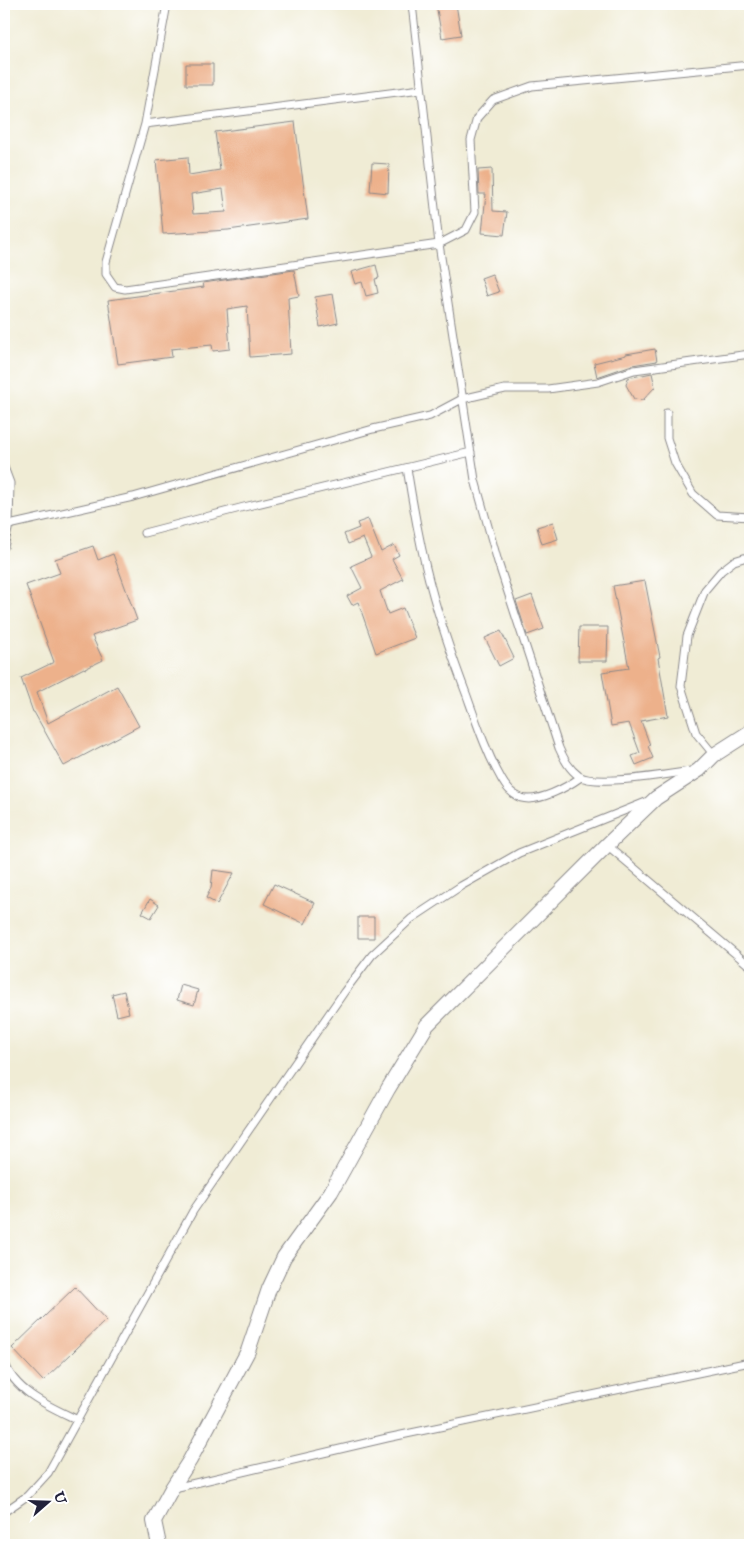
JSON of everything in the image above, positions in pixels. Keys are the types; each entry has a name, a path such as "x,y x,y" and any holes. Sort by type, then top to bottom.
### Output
{"street":[{"path":"159,1545 154,1521 190,1460 248,1351 269,1289 284,1257 331,1192 388,1089 427,1025 656,798 699,770 714,755 750,732"}],"lane":[{"path":"167,4 145,124 106,262 106,274 115,287 125,289 439,244 466,230 475,212 471,140 477,118 493,100 532,86 750,65"},
{"path":"412,4 439,244 475,480 498,562 558,748 569,768 581,777 607,781 699,770"},
{"path":"145,124 421,89"},
{"path":"9,525 133,498 373,429 430,416 462,399 505,389 548,389 598,382 634,370 750,354"},
{"path":"667,413 667,438 675,463 693,494 717,515 750,517"},
{"path":"144,534 244,507 471,452"},
{"path":"4,467 10,483 9,525 4,547"},
{"path":"407,468 430,582 440,618 477,723 503,781 512,793 522,798 536,798 569,786 581,777"},
{"path":"714,755 696,732 681,686 687,636 705,590 720,571 734,561 750,556"},
{"path":"4,1512 27,1496 48,1473 193,1211 344,992 372,955 411,919 461,886 519,853 656,798"},
{"path":"607,845 750,966"},
{"path":"4,1361 6,1369 23,1388 45,1404 78,1420"},
{"path":"172,1488 387,1438 750,1362"}],"building":[{"path":"436,4 456,4 461,35 442,38"},
{"path":"186,64 213,64 213,85 186,85"},
{"path":"295,122 308,219 228,230 163,234 156,160 188,157 189,175 220,170 215,132","holes":["223,189 226,212 193,214 191,194"]},
{"path":"372,163 389,164 388,193 370,191"},
{"path":"492,169 493,211 507,212 504,235 482,233 486,194 479,194 478,170"},
{"path":"376,265 379,278 375,279 378,293 366,296 362,282 355,284 351,272"},
{"path":"294,270 299,296 288,298 291,354 250,357 247,306 227,309 230,349 213,351 212,345 171,349 172,357 118,364 108,300 204,287 203,283"},
{"path":"492,274 499,292 487,296 481,278"},
{"path":"333,294 338,323 320,327 315,297"},
{"path":"655,349 657,361 632,365 597,377 594,363 626,354"},
{"path":"652,373 655,387 643,400 634,399 626,385 628,378"},
{"path":"368,519 381,552 394,545 399,555 392,559 403,579 380,591 388,614 403,608 415,638 376,653 358,602 352,605 347,596 362,588 351,566 371,557 363,538 348,544 344,534 359,528 357,523"},
{"path":"553,522 558,539 542,544 537,527"},
{"path":"93,546 98,560 113,554 137,620 92,636 103,660 37,692 48,723 117,686 139,726 64,766 33,712 21,678 54,662 26,585 60,573 55,559"},
{"path":"645,581 660,657 658,658 668,716 641,721 653,758 636,765 632,756 640,753 629,723 611,726 602,672 629,668 613,586"},
{"path":"532,595 544,629 527,635 516,601"},
{"path":"579,627 608,627 607,661 578,661"},
{"path":"501,631 514,658 499,666 485,638"},
{"path":"213,870 234,873 217,904 206,898 211,888"},
{"path":"274,884 315,903 305,924 264,904"},
{"path":"150,899 159,905 151,918 142,913"},
{"path":"358,917 374,917 374,938 358,938"},
{"path":"181,985 198,990 194,1005 177,1000"},
{"path":"124,991 129,1013 117,1016 112,994"},
{"path":"75,1287 106,1320 43,1381 12,1348"}]}
